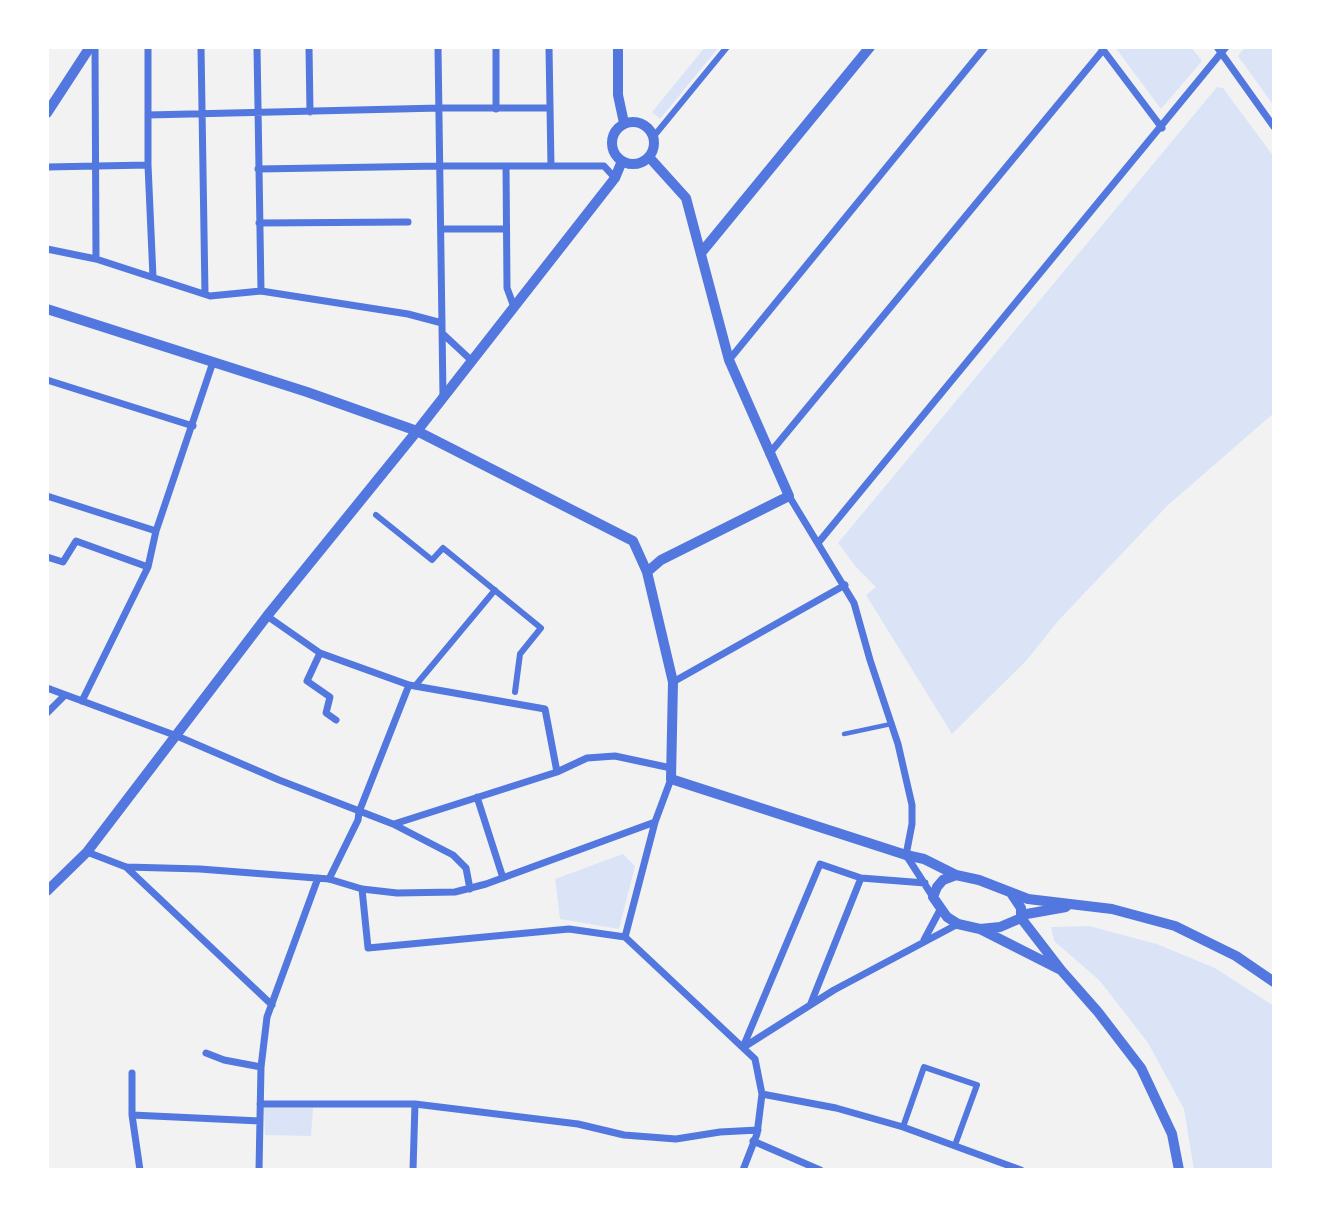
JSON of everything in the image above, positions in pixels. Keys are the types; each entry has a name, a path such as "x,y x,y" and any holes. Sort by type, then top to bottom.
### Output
{"street":[{"path":"47,113 93,47"},
{"path":"93,47 96,259"},
{"path":"148,47 148,165 153,277"},
{"path":"201,47 205,294"},
{"path":"257,47 261,291"},
{"path":"309,47 310,112"},
{"path":"438,47 443,397"},
{"path":"496,47 496,109"},
{"path":"549,47 551,166"},
{"path":"618,47 618,95 624,123"},
{"path":"654,136 645,125 638,122 624,123 615,132 611,145 622,161 637,164 649,157 653,150 654,136 727,47"},
{"path":"701,253 870,47"},
{"path":"729,360 985,47"},
{"path":"769,455 1102,48 1162,128"},
{"path":"818,543 1162,128 1222,49 1274,127"},
{"path":"148,115 550,108"},
{"path":"649,157 685,198 729,360 769,455 789,496 855,603 912,805 912,824 906,855 940,910 958,924 981,929 1061,970"},
{"path":"47,891 87,852 267,616 417,431 615,178 622,161"},
{"path":"47,167 148,165"},
{"path":"506,166 507,288 514,307"},
{"path":"258,169 604,166 615,178"},
{"path":"259,223 408,222"},
{"path":"441,229 506,229"},
{"path":"47,249 96,259 210,296 261,291 408,314 442,323"},
{"path":"47,309 417,431 634,541 647,572 673,682 671,773 625,937"},
{"path":"443,334 472,361"},
{"path":"82,701 148,566 156,531 213,362"},
{"path":"47,380 193,426"},
{"path":"47,496 156,531"},
{"path":"647,572 661,560 789,496"},
{"path":"376,515 432,560 443,548 541,628 520,654 515,692"},
{"path":"47,557 64,562 76,541 148,566"},
{"path":"673,682 845,585"},
{"path":"329,879 358,820 412,685 495,590"},
{"path":"267,616 320,653 412,685 545,709 557,772"},
{"path":"320,653 307,681 330,696 326,713 336,720"},
{"path":"47,688 177,736 393,824 453,855 466,868 470,889"},
{"path":"47,713 65,695"},
{"path":"393,824 557,772 587,758 615,756 924,859 956,875 979,880 1028,900 1112,909 1175,926 1236,956 1274,982"},
{"path":"477,797 503,877"},
{"path":"87,852 126,867 186,868 329,879 362,889 397,893 454,892 470,889 656,822"},
{"path":"743,1047 820,864 861,878 925,883"},
{"path":"126,867 272,1006"},
{"path":"933,897 943,880 956,875"},
{"path":"259,1170 263,1038 318,878"},
{"path":"811,1004 861,878"},
{"path":"362,889 368,948 569,929 625,937 755,1059 762,1094 758,1130 743,1170"},
{"path":"1011,893 1021,908 1021,917 1141,1068 1172,1134 1179,1170"},
{"path":"981,929 1000,927 1021,917 1072,905"},
{"path":"923,941 940,910"},
{"path":"1034,934 1032,923 1042,913"},
{"path":"743,1047 811,1004 958,924"},
{"path":"206,1054 261,1067"},
{"path":"903,1127 924,1067 977,1085 955,1145"},
{"path":"132,1073 132,1115 140,1170"},
{"path":"762,1094 836,1108 903,1127 1021,1170"},
{"path":"260,1104 415,1104 578,1125 624,1135 676,1139 720,1132 758,1130"},
{"path":"413,1170 415,1104"},
{"path":"132,1115 260,1121"},
{"path":"753,1141 820,1170"}],"lane":[{"path":"844,734 891,724"}],"shaded area":[{"path":"705,47 719,47 660,119 652,112"},
{"path":"1115,47 1191,47 1202,61 1161,109"},
{"path":"1245,47 1274,47 1274,106 1238,56"},
{"path":"1217,87 1223,88 1274,157 1274,413 1167,506 1059,620 1026,661 952,734 866,595 876,587 838,543"},
{"path":"623,854 635,866 619,929 560,919 555,879"},
{"path":"1089,926 1157,944 1215,968 1274,1006 1274,1170 1194,1170 1184,1109 1148,1043 1100,981 1054,941 1051,927"},
{"path":"264,1108 313,1108 311,1136 265,1135"}]}
